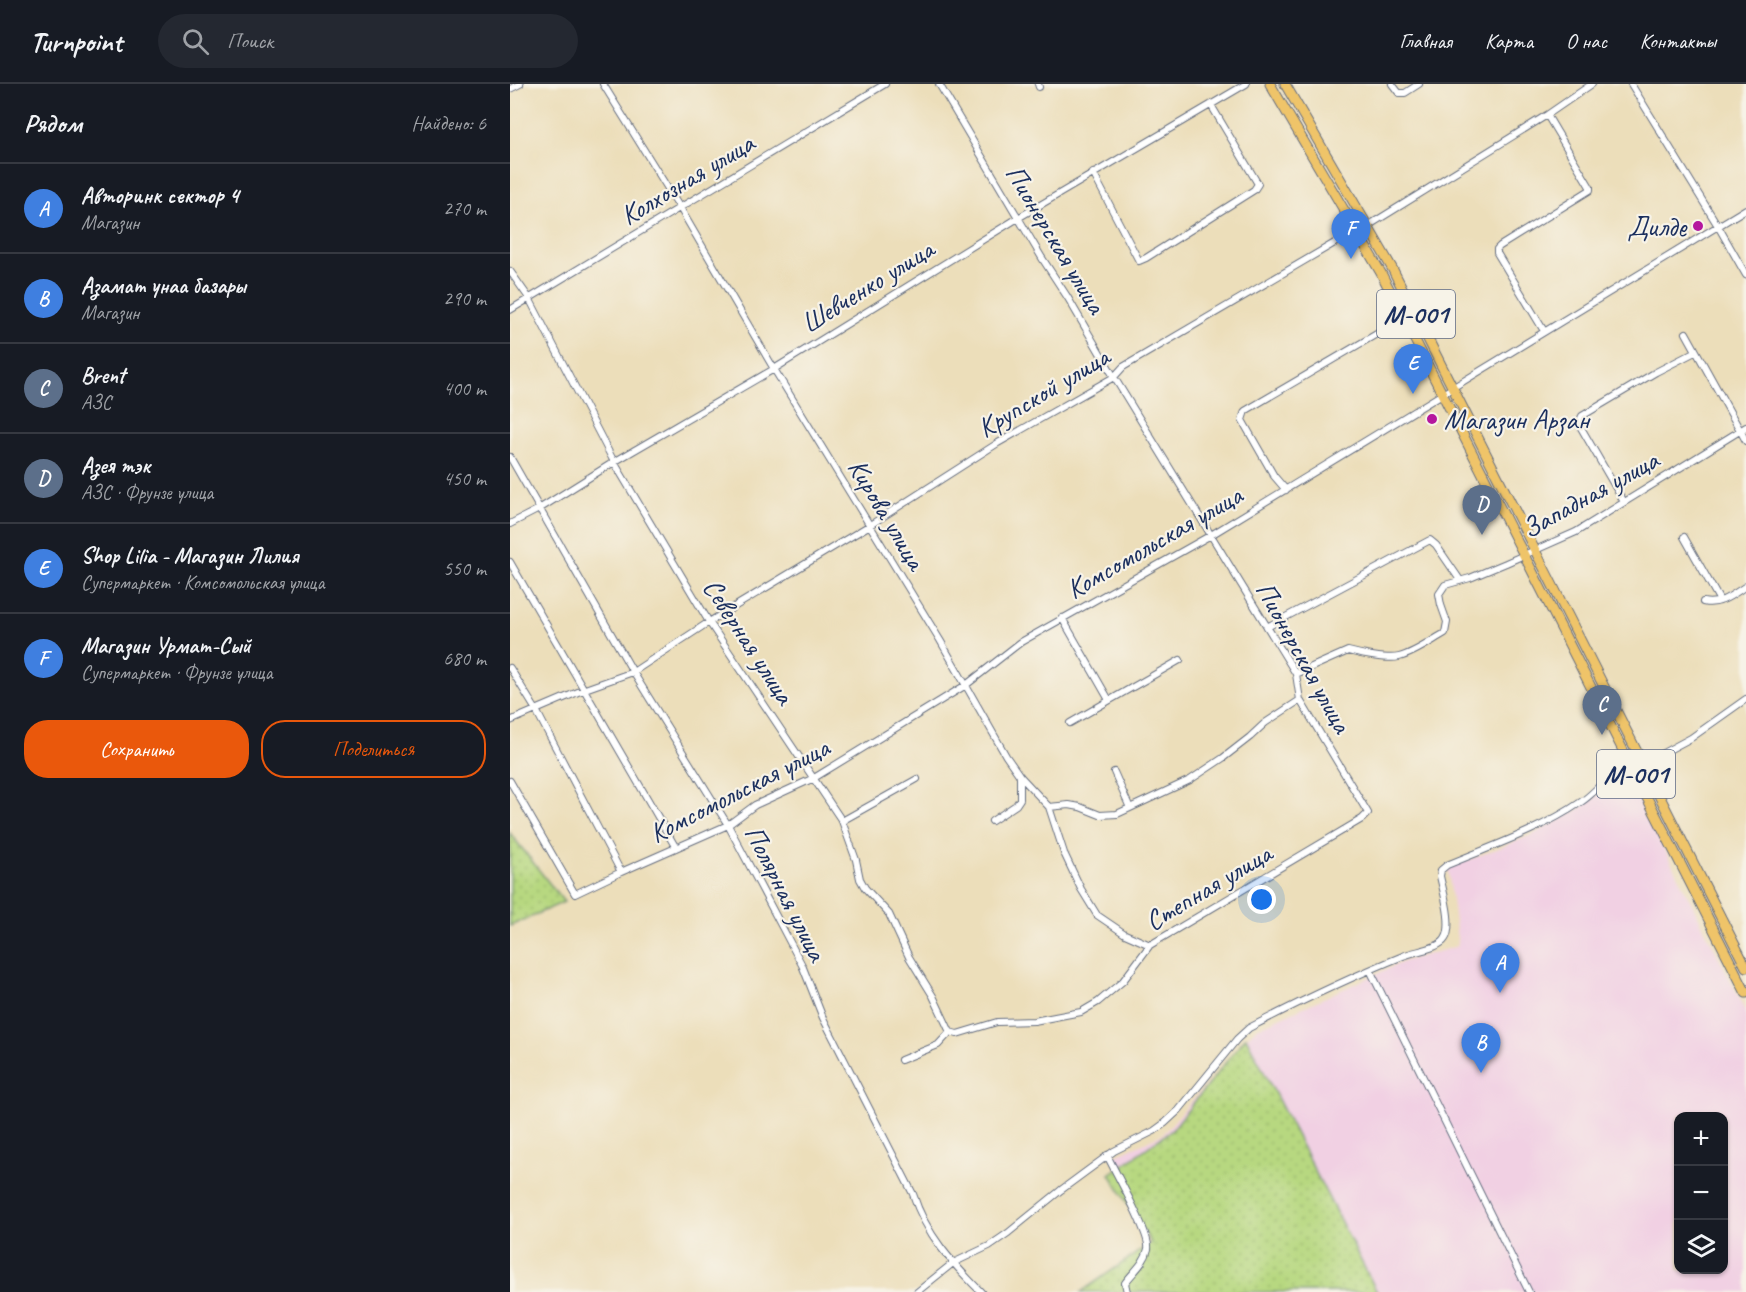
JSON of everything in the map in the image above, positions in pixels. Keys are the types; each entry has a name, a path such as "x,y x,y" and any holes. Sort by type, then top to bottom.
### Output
{"main road":[{"name":"M-001","path":"1270,84 1358,232 1404,318 1746,993"},
{"name":"M-001","path":"1285,84 1392,268 1746,967"},
{"path":"1599,700 1609,695"}],"street":[{"path":"510,89 520,84"},
{"name":"Кирова улица","path":"603,84 940,640 1006,756 1020,776 1049,807 1064,853 1081,889 1097,915 1125,934 1150,945"},
{"name":"Колхозная улица","path":"510,310 885,84"},
{"name":"Пионерская улица","path":"939,84 1114,377 1296,674 1300,700 1365,806 1368,813 1362,819"},
{"name":"Шевченко улица","path":"510,524 774,369 1018,218 1246,84"},
{"path":"1392,84 1399,93 1405,93 1419,84"},
{"name":"Крупской улица","path":"510,721 585,689 633,672 709,622 870,525 999,443 1114,377 1123,367 1338,241 1368,226 1547,115 1592,84"},
{"path":"1631,84 1746,275"},
{"path":"1093,173 1139,261 1146,258 1254,190 1258,184 1211,105"},
{"path":"1545,331 1497,253 1497,249 1590,190 1547,115"},
{"name":"Комсомольская улица","path":"510,781 575,894 728,825 755,805 814,778 966,685 1021,642 1211,535 1746,209"},
{"name":"Северная улица","path":"510,271 529,298 614,462 709,622 842,821 864,888 889,914 909,957 933,996 950,1032"},
{"path":"1286,490 1274,476 1242,420 1245,411 1404,318"},
{"path":"1686,333 1695,352 1743,429 1746,441"},
{"path":"1624,502 1580,426 1580,420 1582,416 1656,372 1695,352"},
{"name":"Западная улица","path":"1296,674 1348,651 1398,658 1424,646 1445,633 1447,622 1440,605 1439,594 1445,585 1525,555 1576,532 1743,429"},
{"name":"Полярная улица","path":"510,457 633,672 728,825 802,965 822,1018 914,1194 918,1208 935,1241 981,1292"},
{"path":"1684,537 1720,601"},
{"path":"1267,627 1430,540 1460,580"},
{"path":"510,562 676,848"},
{"path":"1702,602 1712,604 1746,586"},
{"path":"1062,618 1109,700"},
{"path":"1070,723 1180,660"},
{"path":"510,668 536,710 621,872"},
{"path":"1633,769 1691,738 1746,699"},
{"path":"1049,807 1069,805 1100,815 1117,814 1190,780 1223,758 1265,723 1300,700"},
{"path":"920,1291 953,1263 989,1246 1107,1155 1165,1123 1179,1110 1237,1039 1249,1028 1370,970 1409,953 1442,943 1447,938 1448,914 1440,876 1441,870 1447,865 1530,831 1582,802 1627,756"},
{"path":"1114,772 1130,808"},
{"path":"992,821 1016,805 1020,799 1020,776"},
{"path":"842,821 917,779"},
{"name":"Степная улица","path":"950,1032 957,1034 997,1022 1034,1021 1081,1012 1098,1002 1123,981 1150,945 1362,819"},
{"path":"1370,970 1529,1292"},
{"path":"901,1060 938,1045 950,1032"},
{"path":"1107,1155 1148,1241 1149,1248 1143,1260 1125,1283 1127,1292"}],"shaded area":[{"path":"1624,769 1746,1011 1746,1292 1173,1292 1114,1156 1163,1134 1255,1029 1405,961 1458,946 1448,868 1532,835 1579,809 1601,792 1616,770"}],"green space":[{"path":"510,833 564,902 510,926"},
{"path":"1246,1037 1377,1292 1081,1292 1151,1243 1110,1174 1172,1130"}],"place":[{"name":"Дилде","path":"1698,226"},
{"name":"Магазин Урмат-Сый","path":"1351,259"},
{"name":"Shop Lilia - Магазин Лилия","path":"1413,394"},
{"name":"Магазин Арзан","path":"1432,419"},
{"name":"Азея тэк","path":"1482,535"},
{"name":"Brent","path":"1602,735"},
{"name":"Авторинк сектор 4","path":"1500,993"},
{"name":"Азамат унаа базары","path":"1481,1073"}]}
